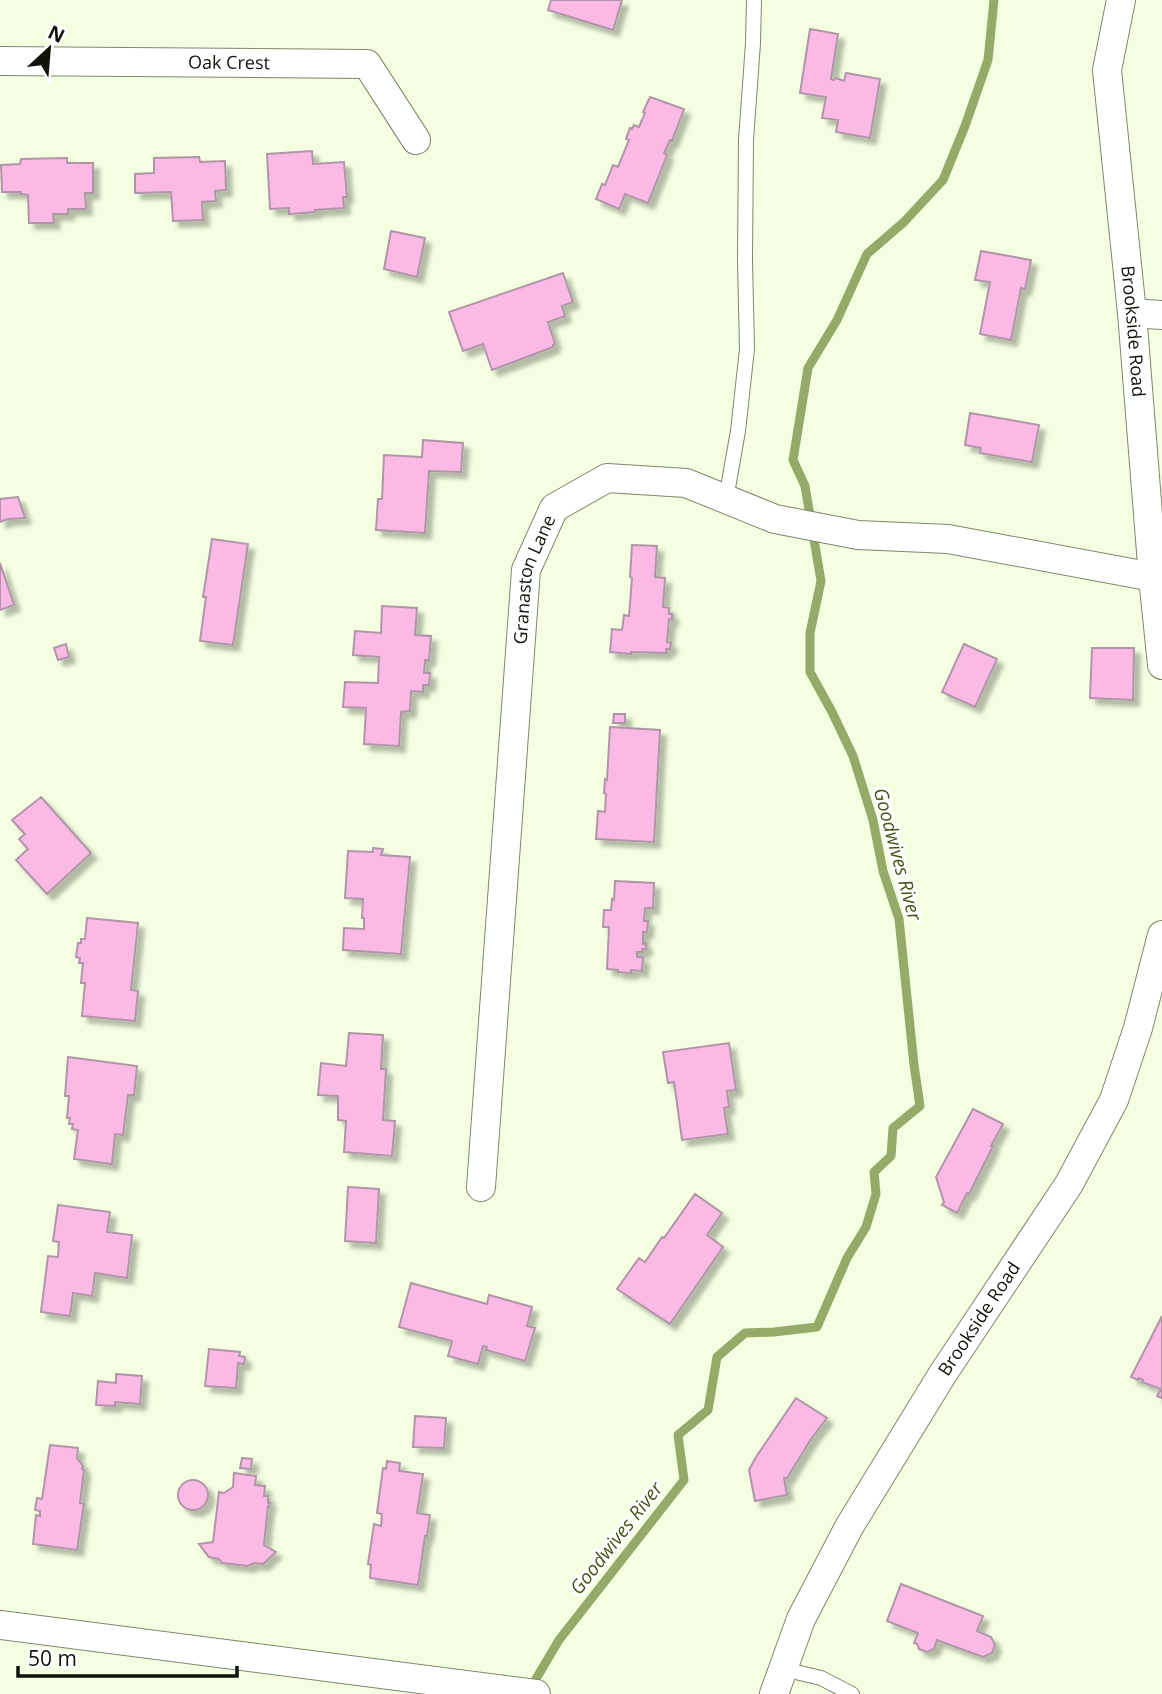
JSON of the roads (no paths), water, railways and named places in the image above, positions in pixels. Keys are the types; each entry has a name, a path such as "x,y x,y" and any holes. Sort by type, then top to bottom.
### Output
{"street":[{"name":"Brookside Road","path":"1121,0 1107,70 1132,313 1162,665"},
{"name":"Oak Crest","path":"0,61 367,64 416,140"},
{"path":"1132,313 1162,315"},
{"name":"Granaston Lane","path":"481,1187 526,570 554,508 607,478 686,483 775,519 858,535 948,539 1153,577"},
{"name":"Brookside Road","path":"778,1681 801,1619 853,1520 942,1374 1069,1184 1114,1100 1138,1028 1162,937"},
{"path":"0,1625 536,1694"}],"lane":[{"path":"726,499 738,431 747,349 746,139 754,0"},
{"path":"778,1681 821,1678 852,1694"}],"waterway":[{"name":"Goodwives River","path":"530,1689 559,1640 684,1480 678,1435 708,1410 717,1357 745,1333 817,1327 847,1258 866,1227 876,1194 874,1172 891,1156 893,1128 920,1106 899,919 883,871 873,820 853,756 810,672 810,633 821,581 805,486 793,460 808,368 837,320 867,254 904,222 943,180 988,60 994,0"}]}
